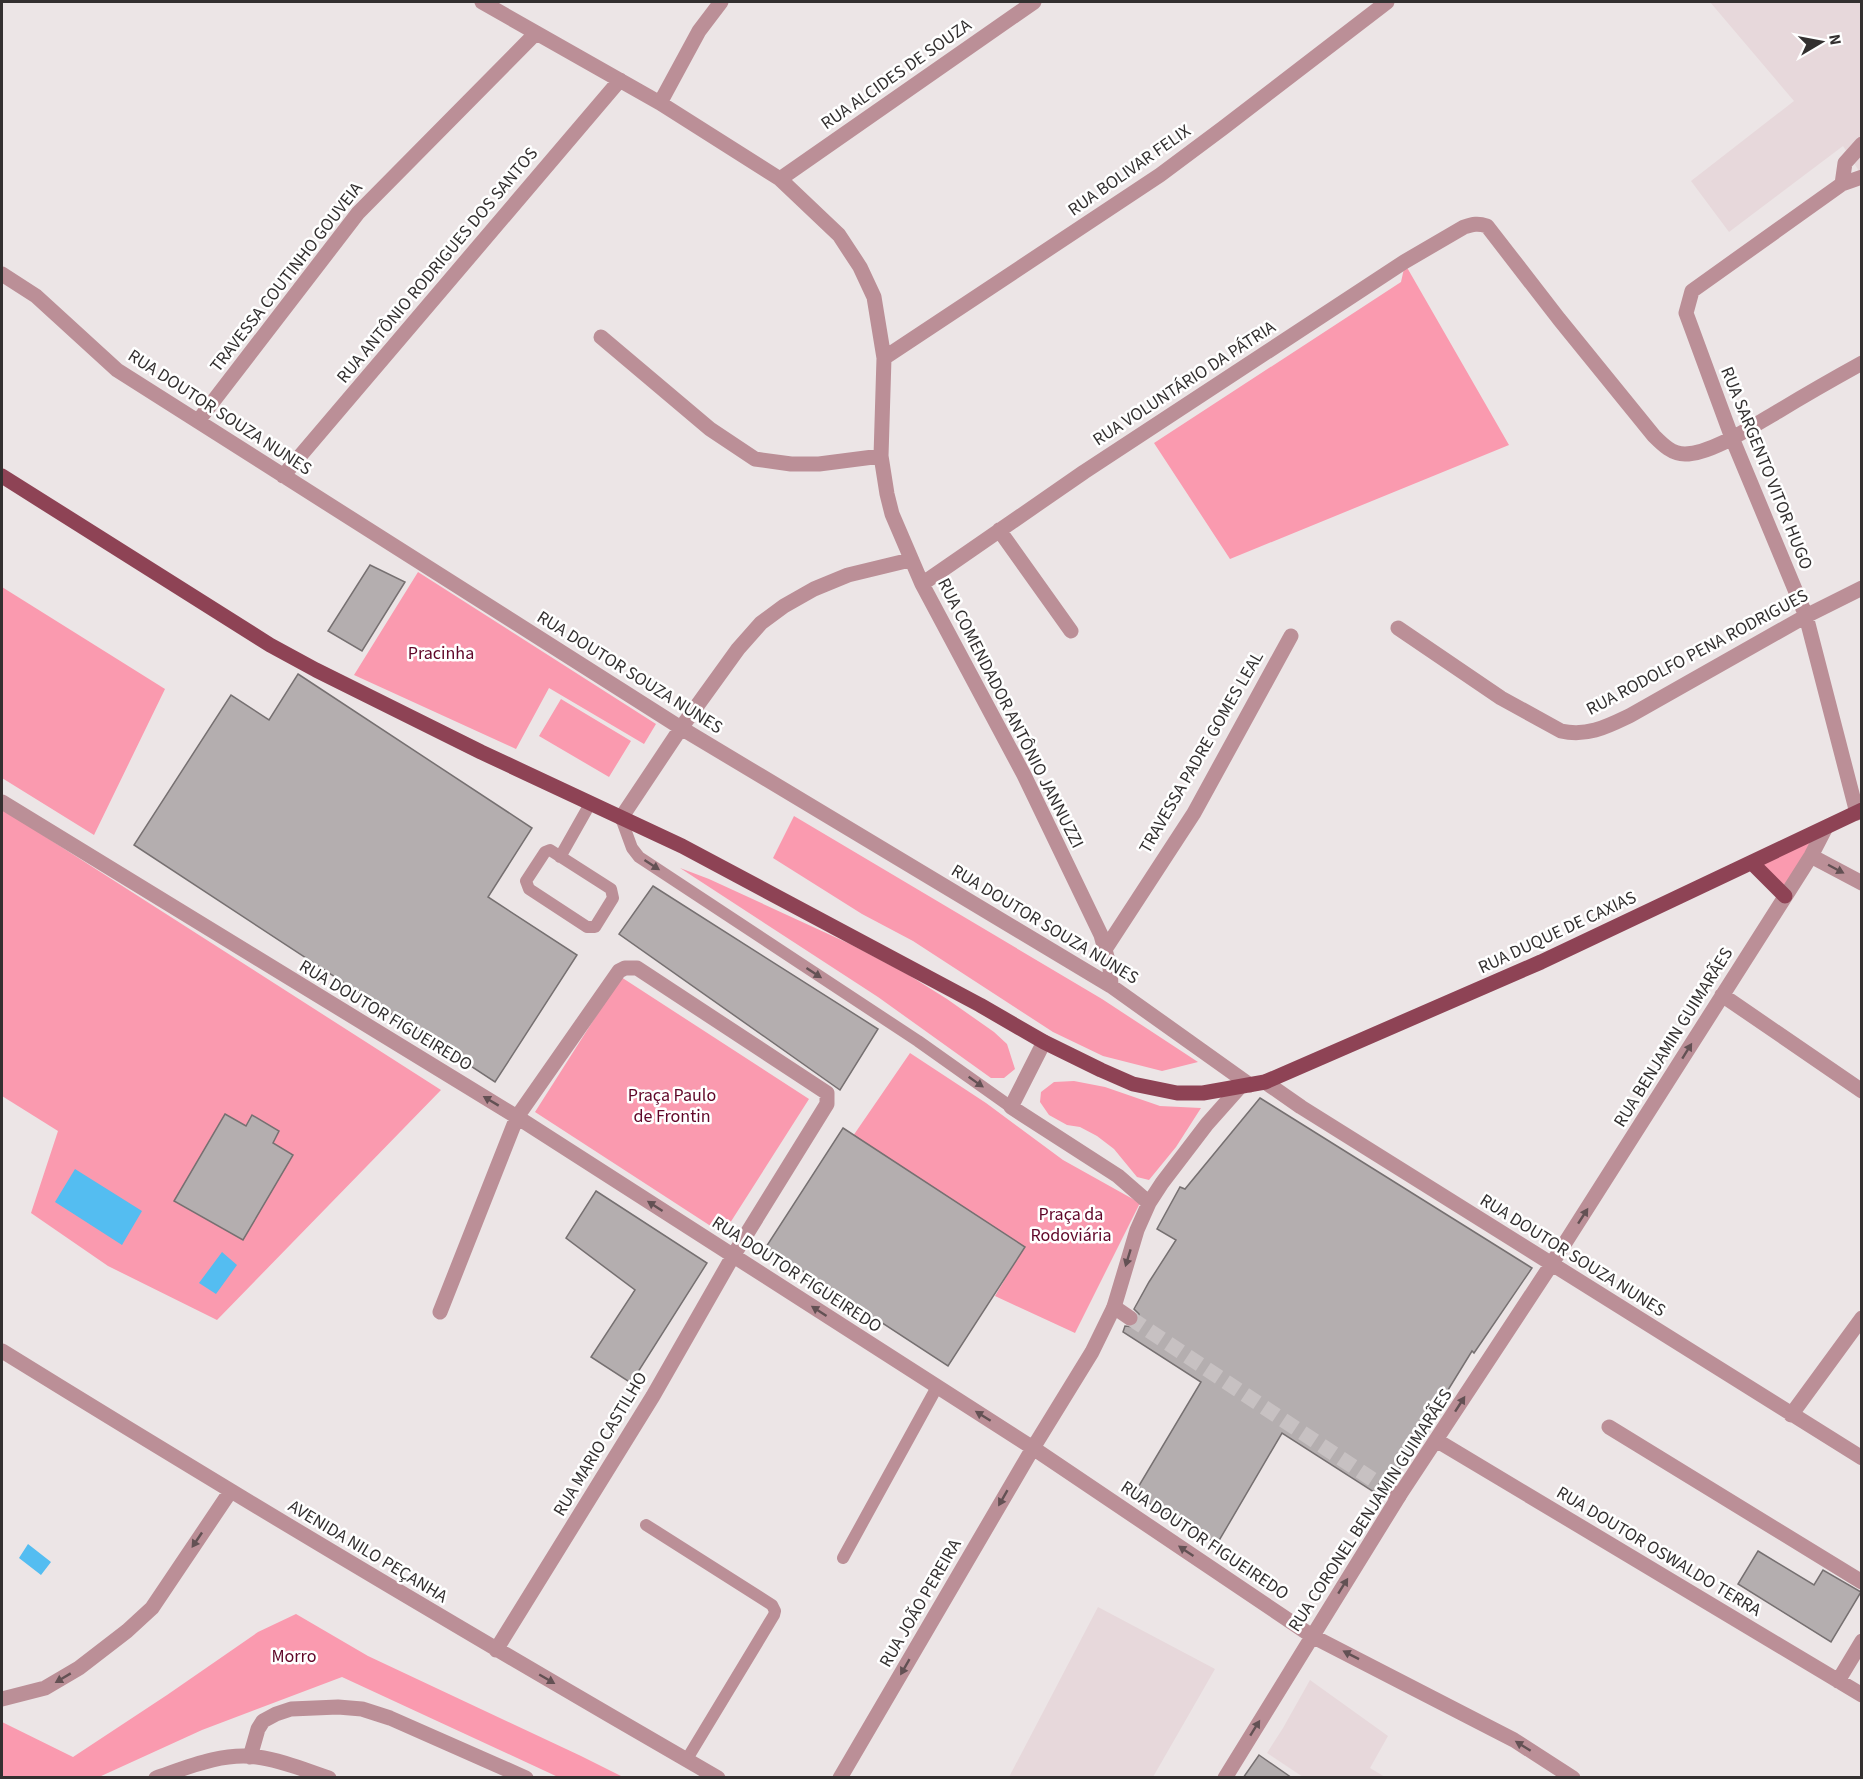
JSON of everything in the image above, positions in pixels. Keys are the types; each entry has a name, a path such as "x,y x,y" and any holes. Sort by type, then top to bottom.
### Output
{"main road":[{"name":"RUA DUQUE DE CAXIAS","path":"2,476 288,655 470,747 703,857 980,1005 1044,1042 1133,1084 1177,1093 1203,1093 1251,1085 1541,962 1859,812"},
{"path":"1752,863 1785,896"}],"street":[{"name":"RUA COMENDADOR ANTÔNIO JANNUZZI","path":"482,2 660,103 780,179 839,236 860,267 874,297 884,358 881,456 892,513 910,560 1024,775 1106,948 1111,986"},
{"path":"660,103 699,31 721,2"},
{"name":"RUA ALCIDES DE SOUZA","path":"780,179 1035,2"},
{"name":"RUA BOLIVAR FELIX","path":"884,358 1160,175 1387,2"},
{"name":"TRAVESSA COUTINHO GOUVEIA","path":"198,421 358,213 536,33"},
{"name":"RUA ANTÔNIO RODRIGUES DOS SANTOS","path":"283,476 620,80"},
{"path":"1862,144 1845,164 1842,184 1862,177"},
{"name":"RUA SARGENTO VITOR HUGO","path":"1842,184 1692,291 1686,313 1732,438 1806,616 1859,812"},
{"name":"RUA VOLUNTÁRIO DA PÁTRIA","path":"922,584 999,530 1404,262 1473,224 1487,226 1559,319 1663,446 1676,453 1686,454 1701,451 1732,438"},
{"name":"RUA DOUTOR SOUZA NUNES","path":"2,274 36,296 117,370 283,476 681,728 1111,986 1251,1085 1301,1107 1862,1458"},
{"path":"601,337 710,429 755,459 791,465 881,456"},
{"path":"1732,438 1862,363"},
{"path":"999,530 1071,631"},
{"path":"621,818 681,728 738,649 761,623 784,606 814,589 848,575 910,560"},
{"name":"RUA RODOLFO PENA RODRIGUES","path":"1398,628 1501,698 1561,731 1572,734 1587,733 1631,715 1806,616 1862,588"},
{"name":"TRAVESSA PADRE GOMES LEAL","path":"1106,948 1194,813 1290,636"},
{"name":"RUA DOUTOR FIGUEIREDO","path":"2,802 517,1117 1033,1448 1312,1635 1514,1740 1573,1778"},
{"name":"RUA BENJAMIN GUIMARÃES","path":"1551,1265 1811,856 1825,829"},
{"path":"1811,856 1862,883"},
{"name":"RUA MARIO CASTILHO","path":"496,1650 653,1396 733,1256 827,1104 827,1093 638,968 625,968 619,971 517,1117"},
{"path":"1722,995 1862,1091"},
{"path":"1044,1042 1011,1107 1118,1176 1149,1203"},
{"name":"RUA JOÃO PEREIRA","path":"840,1778 1033,1448 1092,1352 1114,1307 1137,1230 1149,1203 1207,1124 1251,1085"},
{"path":"440,1312 517,1117"},
{"name":"RUA CORONEL BENJAMIN GUIMARÃES","path":"1225,1778 1312,1635 1393,1492 1436,1440 1551,1265"},
{"path":"1114,1307 1130,1318"},
{"path":"1791,1415 1862,1318"},
{"name":"AVENIDA NILO PEÇANHA","path":"2,1351 230,1492 496,1650 718,1778"},
{"path":"1609,1426 1862,1582"},
{"name":"RUA DOUTOR OSWALDO TERRA","path":"1436,1440 1862,1695"},
{"path":"2,1699 45,1688 79,1668 127,1631 152,1608 230,1492"},
{"path":"1838,1681 1862,1641"},
{"path":"250,1756 258,1729 263,1721 291,1709 338,1707 362,1709 390,1718 526,1778"},
{"path":"156,1778 205,1762 250,1756 276,1761 329,1778"}],"lane":[{"path":"560,857 590,804"},
{"path":"621,818 632,848 639,857 918,1041 1011,1107"},
{"path":"550,850 560,857 611,890 613,898 595,927 587,927 526,884 546,851 550,850"},
{"path":"843,1557 937,1387"},
{"path":"646,1525 772,1605 775,1611 687,1759"}],"shaded area":[{"path":"1710,2 1861,2 1861,174 1843,146 1729,232 1691,181 1794,101"},
{"path":"1098,1607 1215,1669 1153,1777 1009,1777"},
{"path":"1310,1680 1388,1736 1370,1768 1385,1777 1303,1777 1267,1753"}],"green space":[{"path":"1405,264 1509,445 1230,559 1154,443 1401,282"},
{"name":"Pracinha","path":"418,572 656,724 644,744 549,688 516,749 354,675"},
{"path":"2,587 165,689 94,835 2,778"},
{"path":"561,699 631,741 609,777 539,736"},
{"path":"2,809 441,1090 217,1320 108,1266 31,1213 58,1131 2,1096"},
{"path":"794,816 1102,999 1198,1062 1162,1071 1103,1056 1053,1032 913,941 862,914 773,858"},
{"path":"1821,832 1785,893 1754,864"},
{"path":"680,868 850,944 907,974 994,1032 1007,1044 1015,1069 1004,1078 991,1078 878,997"},
{"name":"Praça Paulo de Frontin","path":"621,977 809,1099 723,1234 535,1112"},
{"name":"Praça da Rodoviária","path":"910,1053 986,1103 1063,1160 1140,1203 1075,1333 995,1296 1024,1247 853,1136"},
{"path":"1074,1081 1105,1087 1160,1106 1201,1108 1176,1147 1149,1180 1137,1177 1114,1149 1097,1136 1080,1127 1067,1125 1049,1115 1040,1102 1041,1092 1054,1082"},
{"name":"Morro","path":"296,1614 368,1656 623,1777 558,1777 342,1677 202,1730 99,1777 2,1777 2,1722 73,1757 258,1632"}],"water":[{"path":"75,1169 142,1211 122,1245 55,1202"},
{"path":"222,1252 237,1265 216,1294 199,1283"},
{"path":"28,1544 51,1562 41,1575 19,1558"}],"building":[{"path":"370,565 405,582 362,651 328,631"},
{"path":"298,674 532,828 488,897 577,955 495,1082 134,845 231,695 269,720"},
{"path":"653,886 878,1029 840,1090 619,934"},
{"path":"1260,1098 1532,1268 1474,1353 1472,1351 1392,1481 1386,1479 1379,1484 1377,1490 1380,1496 1282,1433 1217,1544 1134,1494 1201,1382 1123,1332 1125,1326 1134,1327 1138,1323 1139,1314 1134,1309 1176,1240 1157,1229 1180,1187 1185,1189"},
{"path":"225,1114 246,1126 252,1115 279,1131 273,1143 293,1155 243,1240 174,1201"},
{"path":"843,1128 1025,1247 948,1366 766,1247"},
{"path":"596,1191 707,1263 631,1383 591,1357 635,1290 566,1238"},
{"path":"1758,1551 1814,1585 1823,1570 1861,1592 1831,1642 1738,1584"},
{"path":"1259,1755 1292,1778 1243,1778"}],"tunnel":[{"path":"1130,1318 1387,1489"}]}
